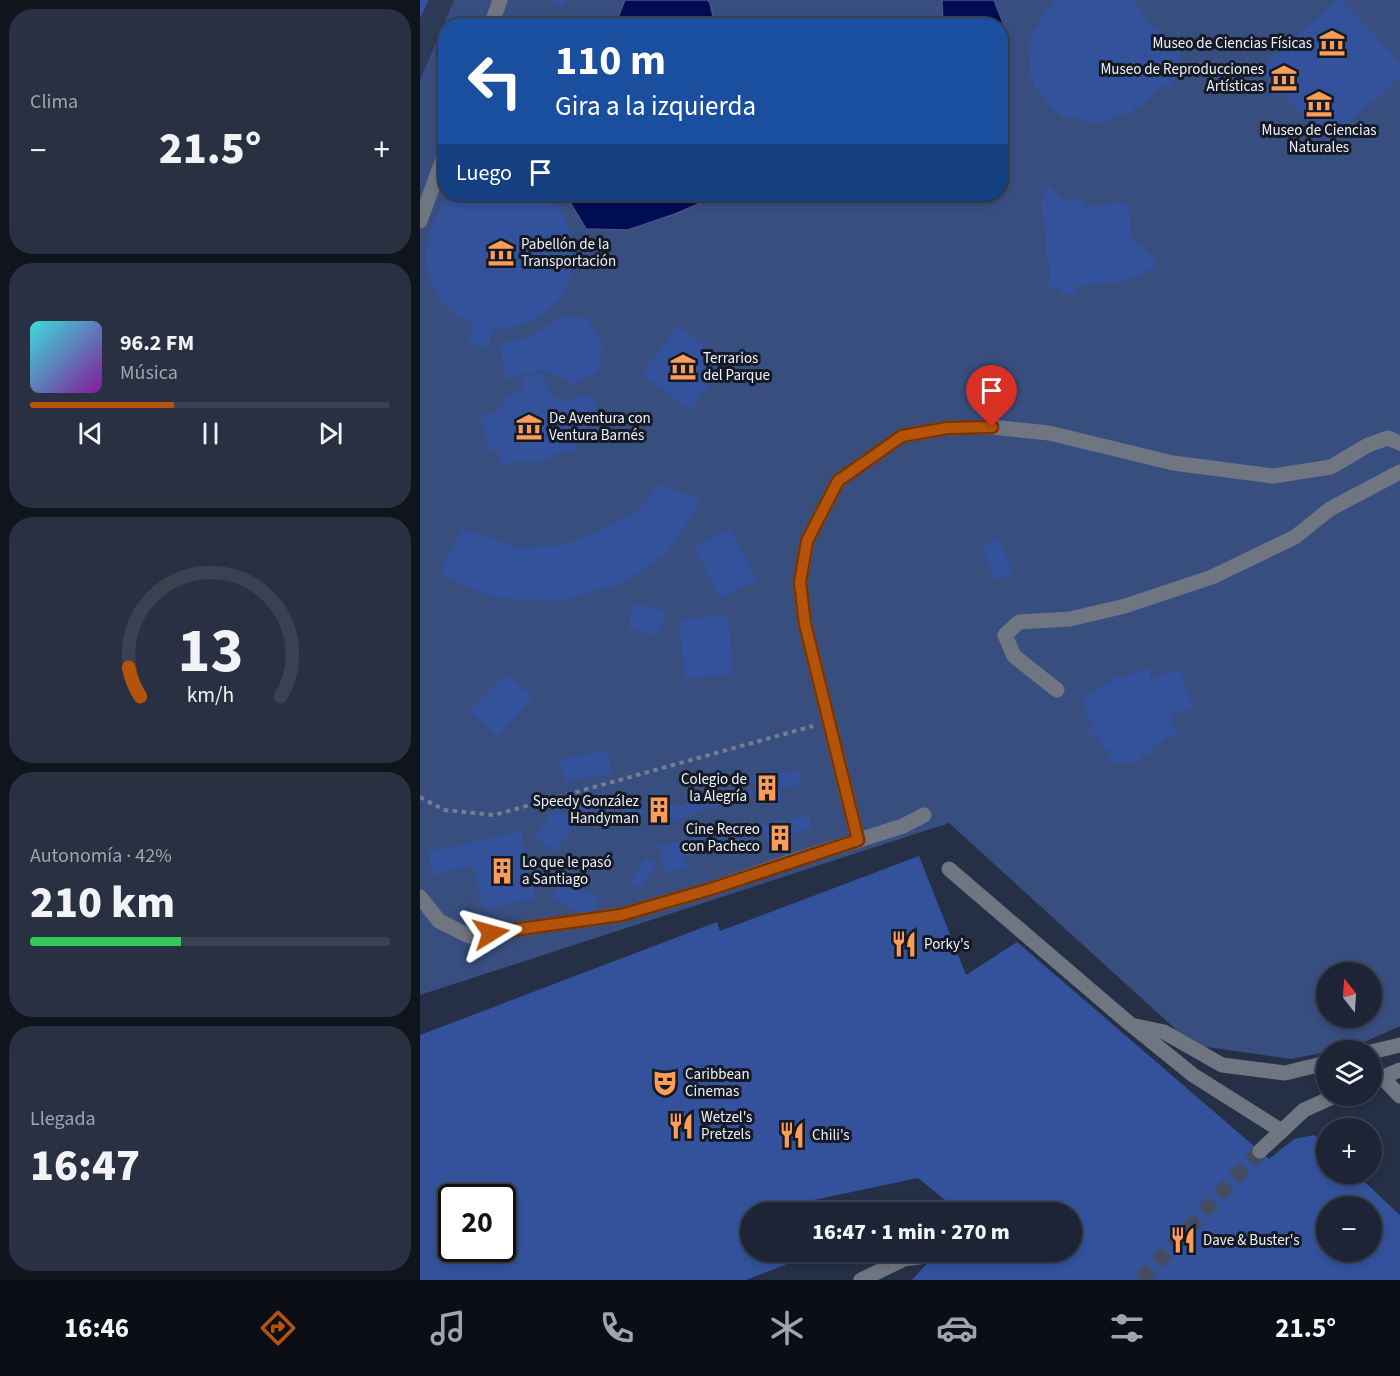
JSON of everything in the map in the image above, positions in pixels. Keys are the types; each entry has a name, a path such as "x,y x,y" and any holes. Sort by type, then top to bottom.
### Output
{"lane":[{"path":"494,18 500,0"},
{"path":"420,221 438,173"},
{"path":"858,840 805,624 800,582 807,541 838,481 902,436 947,428 992,427 1049,433 1173,463 1273,476 1331,467 1368,445 1388,438 1400,443"},
{"path":"1057,690 1014,656 1005,635 1020,622 1070,618 1125,606 1212,577 1295,537 1330,509 1400,472"},
{"path":"420,897 439,921 469,936 621,915 711,889 903,826 924,815"},
{"path":"949,869 1193,1075 1280,1131"},
{"path":"1130,1024 1164,1032 1222,1065 1285,1073 1316,1065"},
{"path":"1382,1049 1400,1045"},
{"path":"1382,1078 1399,1069"},
{"path":"1382,1083 1400,1096"},
{"path":"1260,1151 1304,1110 1316,1105"},
{"path":"861,1280 898,1262"}],"path":[{"path":"420,798 444,810 494,815 828,722"}],"shaded area":[{"path":"420,0 454,0 446,18 438,18 438,38 420,80"},
{"path":"454,0 1400,0 1400,1026 1369,1040 1316,1040 1316,1054 1291,1059 1193,1045 949,823 420,995 420,80 438,38 438,201 1008,201 1008,18 446,18"},
{"path":"625,0 707,0 710,3 713,18 618,18"},
{"path":"942,0 994,0 1001,18 943,18"},
{"path":"569,201 705,201 628,230 586,229"}],"building":[{"path":"420,0 429,0 420,18"},
{"path":"548,0 567,0 563,7"},
{"path":"1055,0 1133,0 1152,26 1175,41 1180,53 1179,69 1176,71 1171,89 1162,85 1142,106 1135,106 1130,113 1119,115 1102,123 1097,122 1091,125 1079,118 1061,117 1057,111 1052,110 1043,95 1033,87 1034,82 1029,76 1030,60 1026,46 1031,41 1030,33 1036,29 1046,10 1053,6"},
{"path":"1337,0 1342,0 1400,63 1400,77 1327,142 1260,69"},
{"path":"1048,185 1066,201 1083,201 1083,207 1112,205 1112,201 1118,201 1118,205 1129,204 1131,238 1158,261 1146,272 1126,281 1076,286 1077,293 1060,294 1060,287 1049,288 1050,262 1047,262 1041,201"},
{"path":"448,201 552,201 563,214 572,236 574,265 563,295 540,317 510,329 493,329 488,348 468,344 472,324 457,316 442,302 433,289 428,274 425,257 431,224 442,206"},
{"path":"563,316 586,318 604,344 598,372 574,384 544,370 506,379 499,344 530,337"},
{"path":"678,326 726,363 690,410 641,374"},
{"path":"543,373 548,392 560,401 593,394 600,422 588,425 590,436 575,439 578,450 554,455 537,463 521,461 501,466 497,450 489,452 480,416 497,412 507,397 523,388 521,378"},
{"path":"658,485 700,499 685,527 664,555 622,583 561,601 496,598 466,587 440,572 462,529 516,548 563,545 600,531 641,508"},
{"path":"731,528 757,580 720,599 694,547"},
{"path":"999,538 1013,573 996,581 982,548"},
{"path":"634,603 665,611 659,636 628,628"},
{"path":"728,615 733,674 685,679 679,620"},
{"path":"1143,667 1152,671 1149,679 1156,682 1153,677 1180,669 1193,708 1170,715 1173,718 1170,725 1177,728 1173,738 1167,735 1164,741 1150,748 1149,758 1142,753 1139,762 1135,763 1117,763 1107,760 1110,751 1103,748 1097,735 1087,735 1093,727 1088,715 1082,713 1086,704 1082,703 1086,693 1093,695 1095,689 1110,683 1111,673 1119,679 1133,673 1139,675"},
{"path":"506,673 533,698 497,737 470,711"},
{"path":"606,750 612,772 594,778 595,776 565,782 560,760"},
{"path":"798,769 801,783 788,789 787,787 781,788 778,774"},
{"name":"Colegio de la Alegría","path":"773,770 782,799 761,805 751,777"},
{"path":"742,782 743,790 752,789 754,796 737,801 734,784"},
{"path":"714,788 719,806 692,813 690,806 692,816 672,821 670,811 671,818 651,823 647,803 666,798 668,807 689,803 706,799 704,790"},
{"path":"616,792 643,808 645,811 641,818 629,815 611,802"},
{"path":"603,793 609,815 581,823 575,802"},
{"path":"555,808 577,822 556,852 535,837"},
{"path":"809,815 812,829 792,833 794,843 769,849 766,832 755,834 756,838 747,840 744,827 766,823 766,827 769,826 768,822 785,819 785,823 790,821 789,819"},
{"path":"723,825 728,845 710,850 705,830"},
{"name":"Lo que le pasó a Santiago","path":"521,831 536,898 483,910 473,866 433,875 428,852"},
{"path":"705,836 709,852 686,857 682,841"},
{"path":"744,838 744,842 748,841 750,850 747,853 729,855 727,846 730,846 729,841"},
{"path":"680,841 687,868 664,873 658,846"},
{"path":"919,856 966,975 1017,942 1269,1159 1294,1139 1314,1135 1316,1137 1316,1184 1367,1184 1380,1196 1316,1196 1316,1262 1382,1262 1382,1198 1400,1215 1400,1280 912,1280 928,1262 1082,1262 1082,1202 948,1202 918,1178 809,1202 740,1202 740,1262 793,1262 746,1280 420,1280 420,1035 717,922 720,931"},
{"path":"645,857 656,864 641,889 630,883"},
{"path":"563,877 600,899 588,919 551,897"}],"tunnel":[{"path":"1141,1280 1260,1151"}],"place":[{"name":"Museo de Ciencias Físicas","path":"1332,43"},
{"name":"Museo de Reproducciones Artísticas","path":"1284,78"},
{"name":"Museo de Ciencias Naturales","path":"1319,104"},
{"name":"Pabellón de la Transportación","path":"501,253"},
{"name":"Terrarios del Parque","path":"683,367"},
{"name":"De Aventura con Ventura Barnés","path":"529,427"},
{"name":"Colegio de la Alegría","path":"767,788"},
{"name":"Speedy González Handyman","path":"659,810"},
{"name":"Cine Recreo con Pacheco","path":"780,838"},
{"name":"Lo que le pasó a Santiago","path":"502,871"},
{"name":"Porky's","path":"904,944"},
{"name":"Caribbean Cinemas","path":"665,1083"},
{"name":"Wetzel's Pretzels","path":"681,1126"},
{"name":"Chili's","path":"792,1135"},
{"name":"Dave & Buster's","path":"1183,1240"}],"route":[{"path":"491,933 621,915 711,889 858,840 805,624 800,582 807,541 838,481 902,436 947,428 992,427"}]}
